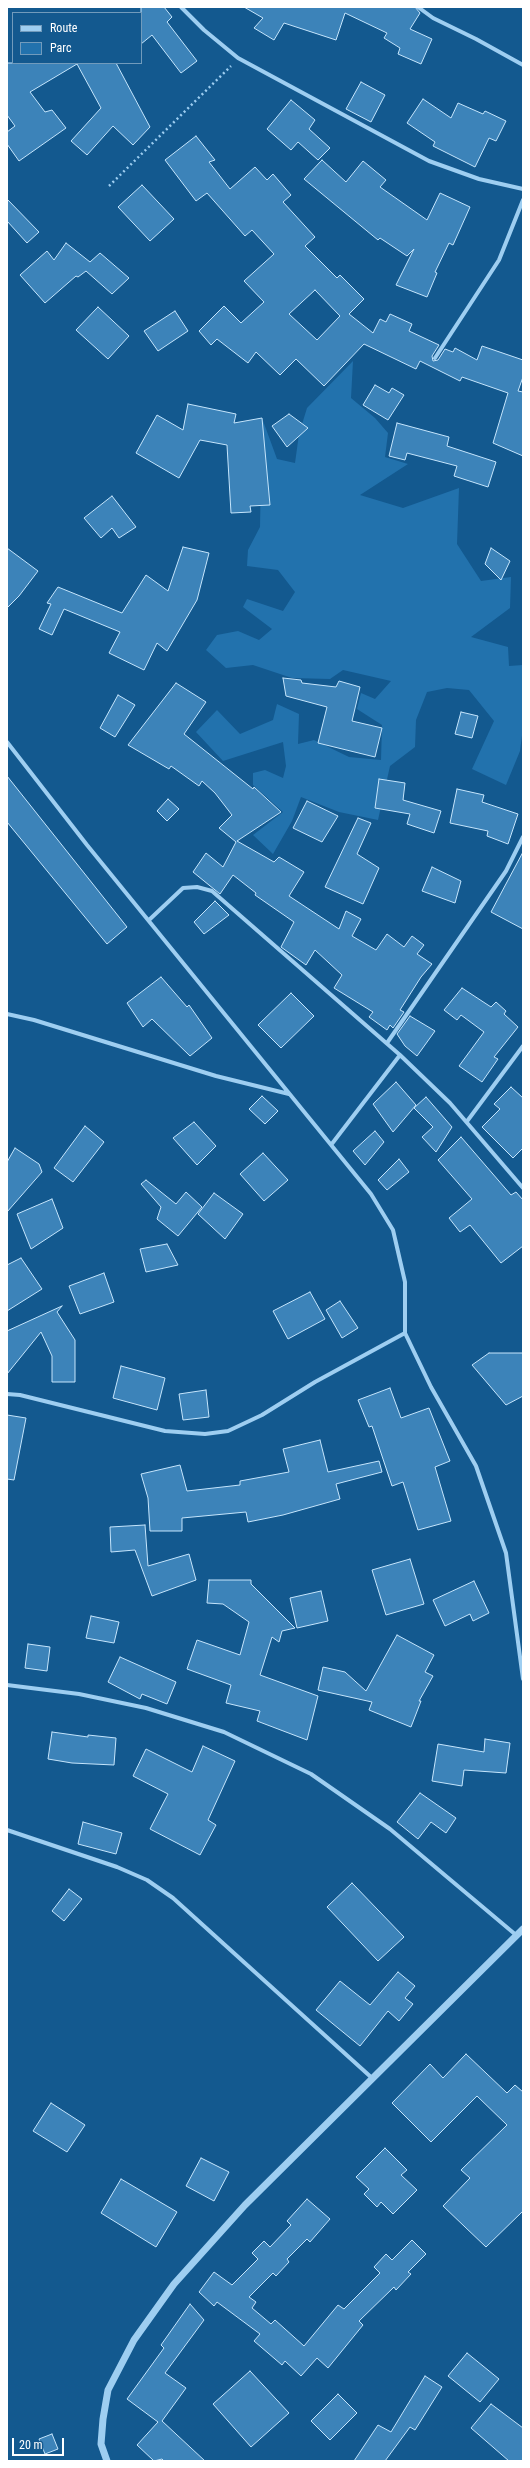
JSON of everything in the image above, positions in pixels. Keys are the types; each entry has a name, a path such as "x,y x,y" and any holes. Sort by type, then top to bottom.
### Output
{"street":[{"path":"182,7 204,30 238,58 429,161 479,180 523,189"},
{"path":"418,7 433,18 476,38 523,65"},
{"path":"435,358 499,260 523,200"},
{"path":"7,742 371,1194 392,1230 405,1282 405,1333 431,1387 476,1466 506,1553 523,1679"},
{"path":"387,1044 506,871 523,837"},
{"path":"149,920 183,888 196,887 212,891 400,1055 468,1120 523,1188"},
{"path":"7,1014 34,1020 216,1076 290,1095"},
{"path":"468,1120 523,1046"},
{"path":"331,1145 400,1055"},
{"path":"7,1394 20,1395 165,1431 205,1434 228,1431 262,1416 315,1382 405,1333"},
{"path":"7,1685 79,1694 146,1708 224,1732 311,1774 390,1829 516,1935"},
{"path":"7,1830 116,1867 146,1880 173,1898 372,2078"},
{"path":"107,2461 101,2444 103,2419 108,2390 134,2340 174,2284 244,2205 523,1929"}],"path":[{"path":"109,186 238,58"}],"green space":[{"path":"353,361 351,398 375,418 388,433 385,457 408,464 360,495 403,508 459,488 457,544 481,581 511,577 510,608 471,637 508,647 509,666 523,665 523,728 520,751 506,785 472,769 494,721 469,690 447,688 427,692 416,720 415,747 390,766 378,820 339,812 301,797 292,821 273,854 253,835 283,812 253,785 253,773 265,770 283,778 286,766 283,742 223,761 196,732 217,710 240,734 273,720 277,704 299,714 298,744 314,740 349,757 381,760 382,725 357,709 361,693 375,699 391,681 343,670 330,679 292,678 253,665 226,668 206,650 217,635 238,631 259,640 272,629 243,607 247,599 283,611 295,592 278,570 247,566 248,550 260,527 262,418 277,459 295,463 299,434 307,408"}],"building":[{"path":"141,7 164,7 172,17 167,22 197,61 181,73 152,35 142,43"},
{"path":"244,7 415,7 420,13 410,29 432,39 421,64 398,54 400,48 384,38 387,33 345,13 336,40 284,23 274,40 254,28 263,18"},
{"path":"7,63 77,64 30,92 45,112 52,110 66,128 19,161 7,144 7,132 15,126 7,115"},
{"path":"77,64 117,64 150,127 133,145 113,126 87,155 71,141 101,108"},
{"path":"361,82 385,95 371,122 346,109"},
{"path":"423,99 451,118 458,103 483,114 485,111 506,121 496,141 489,138 475,167 433,146 435,142 407,123"},
{"path":"291,100 315,120 309,129 330,148 318,160 298,142 291,150 267,129"},
{"path":"196,136 215,160 209,162 230,189 255,167 267,180 273,174 291,195 283,202 315,237 305,246 337,278 340,275 364,299 349,314 373,333 380,319 386,322 390,314 412,324 409,331 439,345 432,356 433,361 438,360 445,349 453,352 455,348 477,360 482,346 523,360 523,377 518,391 523,392 523,456 493,443 508,393 462,377 460,381 420,361 416,369 364,344 324,386 296,359 280,375 256,352 248,363 217,339 211,345 199,331 224,306 241,323 264,302 244,281 274,254 252,230 245,236 207,193 196,201 165,160","holes":["315,290 340,316 317,340 289,314"]},
{"path":"322,160 346,182 363,161 386,180 380,187 427,220 440,193 470,207 453,245 449,243 435,272 437,273 427,297 396,285 414,249 407,256 380,238 378,240 304,179"},
{"path":"142,185 174,219 150,241 118,207"},
{"path":"7,199 39,232 27,243 7,221"},
{"path":"66,243 90,262 100,253 129,278 112,294 86,271 78,277 76,276 45,303 20,275 47,251 54,260"},
{"path":"98,307 129,336 108,359 76,330"},
{"path":"175,311 188,331 158,351 144,331"},
{"path":"375,385 389,393 392,388 404,395 388,420 363,405"},
{"path":"188,404 236,414 234,423 262,418 270,505 250,506 251,512 231,513 227,445 200,440 179,478 136,453 157,415 183,430"},
{"path":"289,414 308,428 287,447 272,426"},
{"path":"397,423 449,437 447,446 496,462 488,487 454,476 457,466 407,453 405,460 389,456"},
{"path":"112,496 136,527 119,538 112,528 101,538 84,518"},
{"path":"183,547 209,553 197,600 167,651 157,643 144,670 109,653 120,632 64,609 52,635 39,629 51,604 47,603 58,587 122,613 146,575 168,591"},
{"path":"7,548 38,571 19,596 7,608"},
{"path":"491,548 510,561 501,580 485,564"},
{"path":"283,678 301,680 302,683 336,687 339,681 360,687 352,721 382,728 375,757 318,743 327,707 286,696"},
{"path":"176,683 206,702 184,734 253,789 254,787 281,812 237,841 274,862 279,857 304,872 289,896 339,929 346,911 361,919 352,936 376,950 387,934 404,947 412,936 424,945 417,954 432,964 421,977 400,1010 404,1012 393,1028 390,1025 387,1030 369,1017 373,1012 334,988 342,975 315,950 306,965 281,947 294,922 255,895 256,893 233,875 220,894 193,872 206,853 223,867 236,842 219,828 232,815 215,793 202,781 199,786 171,766 169,769 128,745"},
{"path":"118,695 135,705 115,737 100,728"},
{"path":"461,712 478,716 472,738 455,734"},
{"path":"7,776 127,927 107,944 7,822"},
{"path":"379,779 405,783 403,800 441,811 434,833 407,824 410,814 375,808"},
{"path":"457,789 484,795 482,802 518,814 508,844 487,836 488,831 450,823"},
{"path":"168,799 179,809 167,821 157,811"},
{"path":"307,801 338,816 322,842 293,828"},
{"path":"358,818 371,823 357,854 379,868 363,904 325,887"},
{"path":"523,852 523,929 491,912"},
{"path":"432,867 461,881 455,903 422,891"},
{"path":"215,901 229,915 204,934 194,922"},
{"path":"161,977 187,1007 189,1005 212,1038 190,1056 152,1019 143,1027 127,1003"},
{"path":"462,988 491,1007 496,1002 506,1011 504,1014 518,1027 494,1057 498,1059 482,1082 459,1066 484,1032 461,1015 457,1020 444,1010"},
{"path":"291,993 314,1016 281,1048 258,1025"},
{"path":"410,1016 435,1031 417,1056 405,1046 397,1034"},
{"path":"396,1082 416,1105 393,1132 373,1104"},
{"path":"511,1087 523,1098 523,1148 513,1158 482,1127 500,1109 494,1104"},
{"path":"262,1096 278,1111 265,1124 249,1109"},
{"path":"426,1097 452,1127 436,1152 422,1137 433,1127 414,1108"},
{"path":"194,1122 216,1146 197,1165 173,1138"},
{"path":"85,1126 104,1142 73,1182 54,1168"},
{"path":"375,1131 384,1142 365,1165 353,1151"},
{"path":"461,1137 511,1195 516,1192 523,1200 523,1246 501,1263 470,1225 460,1232 449,1218 472,1199 438,1160"},
{"path":"15,1148 39,1164 42,1172 7,1212 7,1162"},
{"path":"263,1153 288,1180 264,1201 240,1174"},
{"path":"399,1159 409,1172 387,1190 378,1180"},
{"path":"146,1180 176,1204 186,1192 202,1207 178,1236 157,1219 161,1207 141,1184"},
{"path":"214,1193 243,1214 225,1239 198,1214"},
{"path":"52,1199 63,1228 31,1249 17,1214"},
{"path":"167,1244 178,1265 146,1272 140,1249"},
{"path":"21,1258 42,1289 7,1311 7,1265"},
{"path":"104,1273 114,1302 80,1314 69,1286"},
{"path":"310,1292 325,1319 288,1339 273,1311"},
{"path":"340,1301 358,1328 342,1338 326,1310"},
{"path":"62,1306 57,1312 75,1340 75,1382 52,1382 52,1356 41,1332 7,1374 7,1331"},
{"path":"489,1353 523,1353 523,1396 506,1405 472,1365"},
{"path":"121,1366 165,1378 157,1410 113,1398"},
{"path":"390,1388 401,1418 429,1408 450,1461 435,1467 451,1521 418,1530 403,1482 392,1486 372,1426 369,1427 358,1400"},
{"path":"206,1390 209,1417 183,1420 179,1394"},
{"path":"7,1415 26,1418 14,1480 7,1479"},
{"path":"320,1440 328,1472 379,1461 382,1472 336,1484 340,1499 283,1515 248,1522 246,1512 182,1518 182,1531 150,1531 148,1498 141,1474 180,1465 187,1491 240,1485 240,1481 289,1472 283,1449"},
{"path":"145,1525 148,1566 189,1554 196,1580 152,1596 135,1550 111,1552 110,1527"},
{"path":"410,1559 424,1604 386,1615 372,1570"},
{"path":"209,1580 251,1580 251,1584 295,1628 282,1631 279,1642 272,1637 260,1675 318,1696 307,1740 257,1721 260,1711 226,1703 231,1685 187,1669 197,1640 240,1655 249,1622 223,1604 207,1603"},
{"path":"474,1581 489,1613 473,1621 470,1614 445,1626 433,1600"},
{"path":"321,1591 328,1621 297,1628 290,1598"},
{"path":"91,1616 119,1622 114,1643 86,1638"},
{"path":"397,1635 434,1655 425,1672 433,1676 419,1701 421,1701 411,1727 369,1710 372,1702 318,1690 323,1667 345,1672 366,1691"},
{"path":"28,1644 50,1647 47,1671 25,1668"},
{"path":"120,1657 176,1682 167,1704 142,1694 140,1699 108,1682"},
{"path":"52,1732 88,1737 88,1735 116,1738 114,1765 72,1763 48,1759"},
{"path":"485,1739 510,1743 506,1773 464,1770 462,1786 432,1781 438,1744 484,1752"},
{"path":"203,1746 235,1761 208,1820 216,1825 200,1855 150,1829 168,1794 133,1776 146,1749 192,1772"},
{"path":"420,1793 456,1818 446,1833 431,1822 418,1839 397,1822"},
{"path":"83,1822 122,1833 116,1854 78,1844"},
{"path":"352,1883 404,1937 378,1961 327,1907"},
{"path":"69,1889 82,1899 64,1921 52,1911"},
{"path":"398,1972 415,1986 405,1998 413,2004 399,2021 388,2011 360,2046 316,2010 340,1981 370,2005"},
{"path":"466,2054 507,2093 515,2085 523,2092 523,2211 486,2247 443,2206 470,2178 461,2170 507,2125 477,2096 431,2142 392,2103 430,2064 443,2078"},
{"path":"51,2103 85,2125 67,2152 33,2131"},
{"path":"385,2148 407,2170 401,2175 417,2190 393,2214 381,2202 377,2207 364,2194 369,2189 356,2177"},
{"path":"201,2158 229,2172 214,2201 186,2186"},
{"path":"121,2179 177,2212 156,2247 101,2213"},
{"path":"307,2199 330,2219 310,2242 307,2239 287,2259 289,2262 276,2276 273,2273 249,2297 256,2302 252,2308 271,2324 275,2320 304,2346 338,2305 344,2309 380,2273 374,2267 386,2254 392,2260 412,2240 426,2254 408,2272 411,2274 396,2290 394,2287 359,2321 363,2325 328,2368 317,2358 301,2376 285,2361 282,2365 254,2341 260,2334 217,2302 214,2306 199,2292 214,2272 232,2285 258,2259 252,2253 264,2241 270,2247 291,2225 287,2221"},
{"path":"190,2304 204,2320 165,2373 186,2388 162,2421 205,2461 164,2461 162,2459 154,2461 137,2445 158,2422 127,2399 164,2348 161,2345"},
{"path":"467,2353 499,2379 480,2402 448,2376"},
{"path":"250,2371 289,2413 251,2447 213,2404"},
{"path":"425,2376 442,2387 415,2430 410,2427 385,2461 354,2461 378,2425 391,2432"},
{"path":"338,2394 357,2413 330,2440 311,2421"},
{"path":"491,2404 523,2428 523,2461 509,2461 471,2428"},
{"path":"52,2434 58,2449 45,2454 39,2439"}]}
